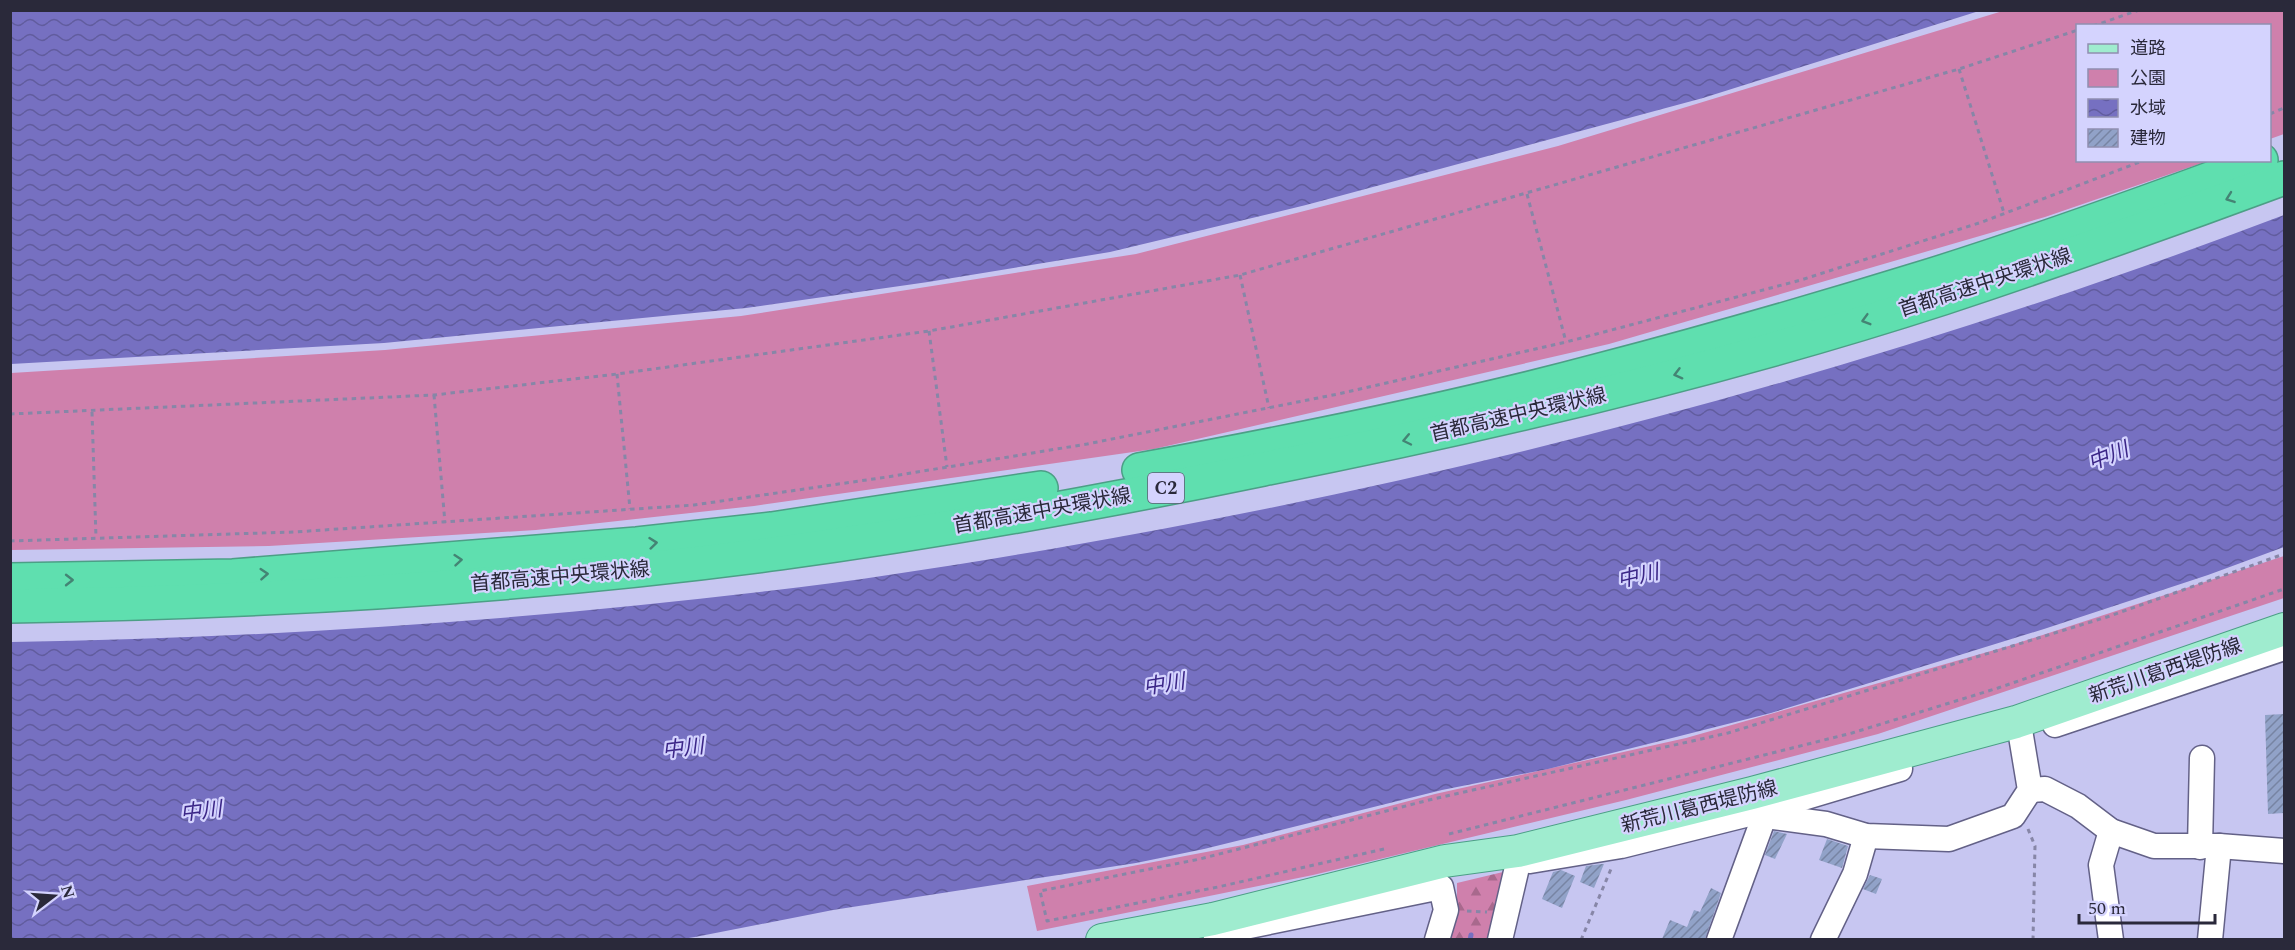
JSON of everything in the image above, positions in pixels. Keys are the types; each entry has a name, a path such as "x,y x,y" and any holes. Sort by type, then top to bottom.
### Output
{"highway":[{"name":"首都高速中央環状線","path":"10,580 233,576 637,544 772,530 911,509 1175,463 1459,405 1742,332 1930,276 2118,213 2256,162"},
{"name":"首都高速中央環状線","path":"10,606 410,590 642,569 780,553 919,532 1192,484 1464,428 1601,395 1749,354 1938,299 2126,236 2284,178"}],"main road":[{"name":"新荒川葛西堤防線","path":"1102,939 1248,919 1445,861 1518,857 2016,722 2284,629"}],"street":[{"path":"1500,939 1518,857 1621,846 1758,815 1875,776 2021,736 2284,648"},
{"path":"2021,736 2024,799"},
{"path":"2202,758 2209,847 2210,939"},
{"path":"1758,815 1826,824 1866,836 1949,839 2013,816 2024,799 2045,789 2078,806 2111,831 2154,846 2284,851"},
{"path":"1719,939 1758,815"},
{"path":"2111,831 2101,864 2111,939"},
{"path":"1823,939 1855,874 1866,836"},
{"path":"1185,939 1248,919 1441,887 1446,910 1437,939"}],"path":[{"path":"2099,24 2139,10"},
{"path":"10,414 434,395 617,374 929,331 1240,275 1959,69 2076,31"},
{"path":"1959,69 2004,214"},
{"path":"10,541 294,532 694,505 1087,444 1269,408 1566,342 1801,280 2004,214 2140,162"},
{"path":"1527,194 1566,342"},
{"path":"1240,275 1269,408"},
{"path":"929,331 947,467"},
{"path":"617,374 630,510"},
{"path":"434,395 444,523"},
{"path":"92,412 96,538"},
{"path":"1389,848 1218,887 1047,921 1040,891 1200,859 1433,799 1728,733 2107,617 2284,554"},
{"path":"1445,835 1852,733 1998,688 2284,588"},
{"path":"2024,799 2035,846 2033,939"},
{"path":"1581,939 1621,846"},
{"path":"1446,910 1507,914"}],"green space":[{"path":"2006,10 2284,11 2284,134 2271,139 2271,24 2076,24 2076,162 2205,162 2045,217 1609,344 1154,449 754,506 536,530 269,546 11,550 11,373 385,350 741,316 1136,254 1558,146"},
{"path":"2284,556 2284,598 1878,734 1626,800 1313,875 1037,931 1027,886 1243,845 1435,794 1686,738 2012,645"},
{"path":"1503,872 1496,915 1488,939 1450,940 1457,915 1457,883"}],"water":[{"path":"11,10 1979,11 1703,98 1306,205 1110,252 928,282 746,308 384,343 11,364"},
{"name":"中川","path":"2284,215 2284,547 2208,575 2044,629 1771,713 1548,769 1442,790 1204,849 1136,863 833,910 676,940 11,939 11,642 295,632 484,619 673,602 804,587 913,571 1057,548 1214,519 1370,487 1525,451 1832,368 1984,321 2134,270"}],"building":[{"path":"2284,714 2284,813 2268,814 2265,715"},
{"path":"1774,831 1787,834 1775,859 1765,855"},
{"path":"1827,839 1848,846 1842,868 1819,860"},
{"path":"1604,864 1594,888 1580,882 1586,866"},
{"path":"1561,870 1575,876 1562,908 1542,899 1553,872"},
{"path":"1870,875 1882,879 1876,894 1863,889"},
{"path":"1711,888 1721,893 1705,939 1662,939 1670,920 1687,927 1694,910 1700,912"}],"waterway":[{"path":"1470,940 1471,935"}]}
